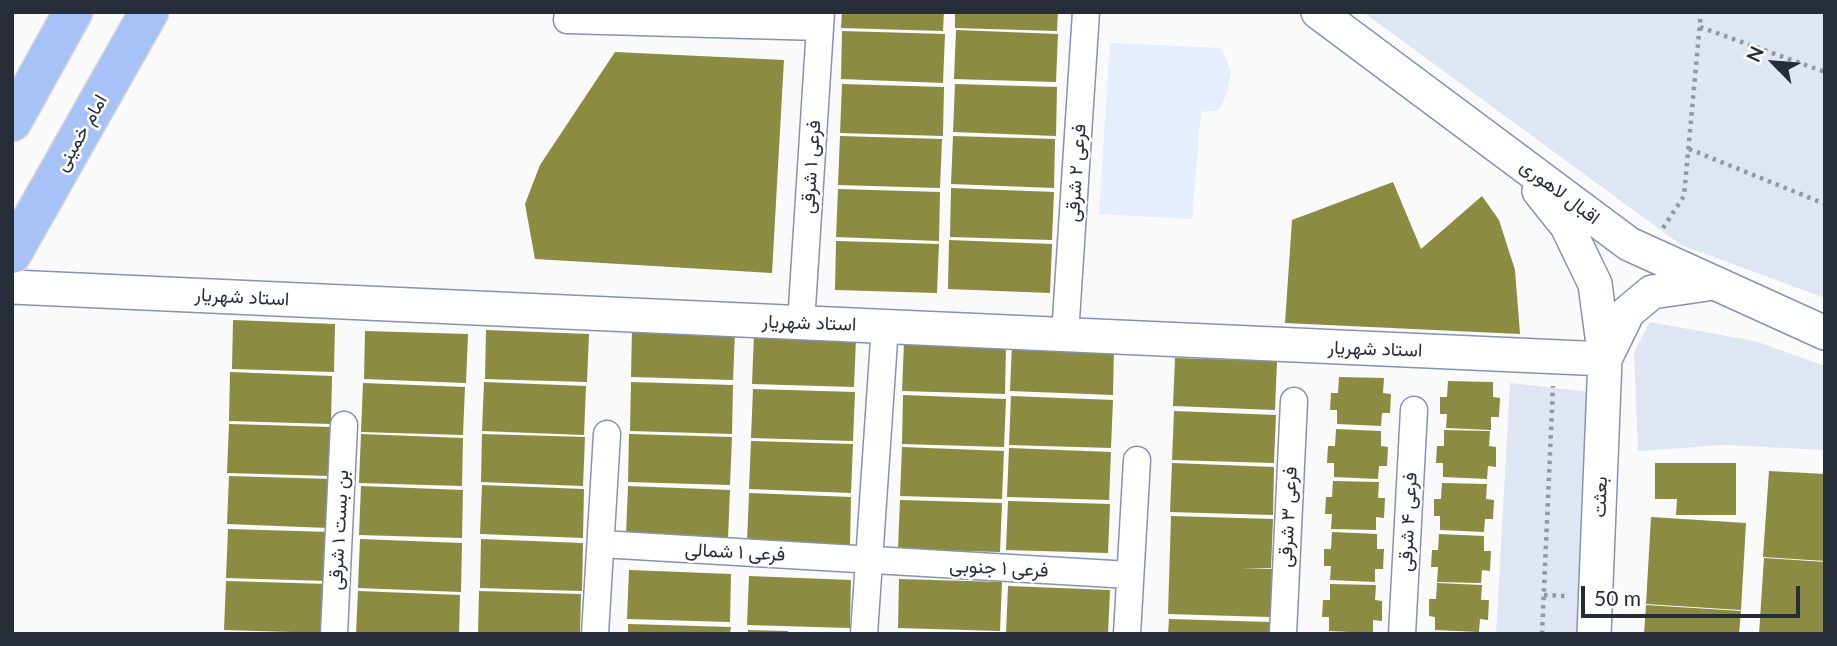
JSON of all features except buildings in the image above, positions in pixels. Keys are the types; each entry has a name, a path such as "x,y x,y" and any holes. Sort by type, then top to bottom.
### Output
{"main road":[{"path":"12,122 73,12"},
{"name":"امام خمینی","path":"12,254 149,12"}],"street":[{"path":"568,12 567,20 820,20"},
{"name":"فرعی ۲ شرقی","path":"1065,335 1086,12"},
{"name":"اقبال لاهوری","path":"1318,12 1629,244 1825,333"},
{"name":"فرعی ۱ شرقی","path":"801,323 820,20"},
{"path":"1512,157 1567,226 1595,284 1605,359"},
{"path":"1605,359 1628,312 1652,292 1713,283"},
{"name":"استاد شهریار","path":"12,287 1605,359"},
{"path":"864,634 885,326"},
{"name":"بعثت","path":"1594,634 1605,359"},
{"name":"فرعی ۳ شرقی","path":"1283,634 1294,401"},
{"name":"فرعی ۴ شرقی","path":"1402,634 1414,410"},
{"name":"بن بست ۱ شرقی","path":"334,634 344,425"},
{"path":"595,634 607,434"},
{"path":"1127,634 1137,460"},
{"name":"فرعی ۱ شمالی","path":"601,544 869,560"},
{"name":"فرعی ۱ جنوبی","path":"869,560 1130,575"}],"path":[{"path":"1662,230 1684,196 1701,12"},
{"path":"1700,27 1825,72"},
{"path":"1689,149 1825,204"},
{"path":"1542,634 1553,388"}],"shaded area":[{"path":"1363,12 1825,12 1825,298 1681,245"},
{"path":"1110,43 1222,48 1231,72 1227,93 1219,110 1201,112 1192,219 1099,214"},
{"path":"1650,322 1755,341 1825,366 1825,450 1724,445 1638,451 1634,352"},
{"path":"1510,383 1590,392 1580,634 1496,634"}]}
